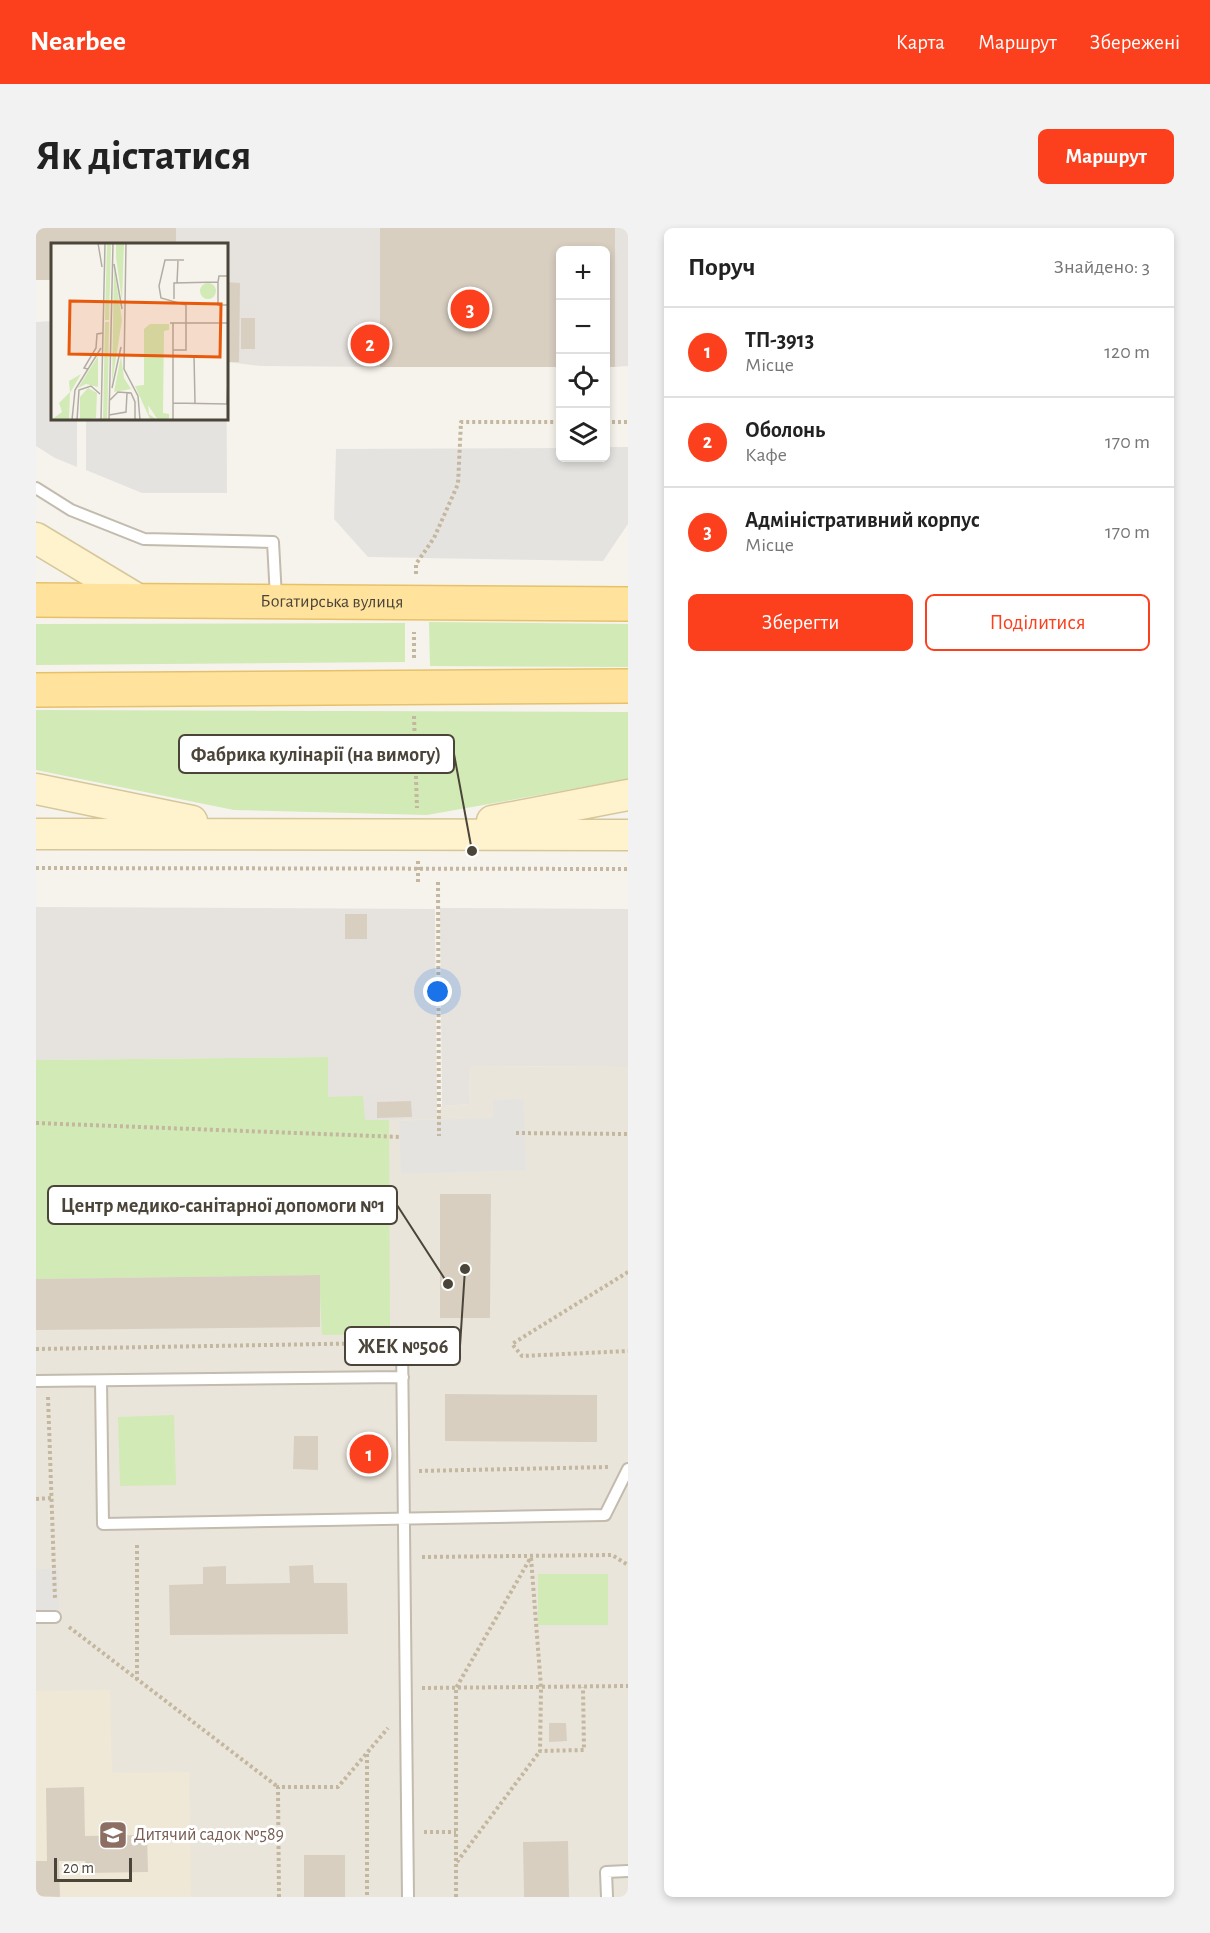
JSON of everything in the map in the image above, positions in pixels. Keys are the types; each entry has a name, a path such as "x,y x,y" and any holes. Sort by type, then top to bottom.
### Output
{"main road":[{"path":"36,538 139,600"},
{"name":"Богатирська вулиця","path":"36,600 628,604"},
{"path":"36,690 628,686"},
{"path":"36,789 254,834"},
{"path":"418,835 628,795"},
{"path":"36,834 628,835"}],"lane":[{"path":"36,488 71,510 144,539 273,542 276,601"},
{"path":"402,1343 408,1897"},
{"path":"36,1381 403,1377"},
{"path":"101,1381 103,1524 606,1515 628,1469"},
{"path":"36,1617 55,1617"},
{"path":"607,1897 606,1872 628,1871"}],"path":[{"path":"418,882 413,686 416,564 434,538 458,484 460,422 556,422"},
{"path":"610,422 628,422"},
{"path":"36,868 628,870"},
{"path":"438,882 439,1136"},
{"path":"36,1123 401,1137"},
{"path":"516,1133 628,1134"},
{"path":"628,1272 512,1344 522,1356 628,1351"},
{"path":"36,1349 402,1343"},
{"path":"48,1381 55,1617 278,1787 338,1787 421,1688 628,1686"},
{"path":"404,1471 616,1467"},
{"path":"36,1499 51,1498"},
{"path":"137,1680 138,1523"},
{"path":"405,1557 612,1556 628,1565"},
{"path":"456,1862 540,1751 541,1687 531,1557"},
{"path":"456,1897 456,1688 531,1557"},
{"path":"540,1751 584,1750 583,1686"},
{"path":"367,1753 367,1897"},
{"path":"278,1787 279,1897"},
{"path":"408,1832 456,1832"}],"shaded area":[{"path":"36,228 380,228 380,367 261,366 228,362 228,243 51,243 51,280 36,280"},
{"path":"615,228 628,228 628,366 615,367"},
{"path":"51,321 51,420 77,420 77,467 55,458 36,446 36,322"},
{"path":"86,420 227,420 227,493 142,493 86,470"},
{"path":"610,447 628,447 628,524 603,561 368,557 334,519 336,449 556,448 556,462 610,462"},
{"path":"36,907 435,909 437,1118 365,1121 328,1098 328,1057 36,1060"},
{"path":"440,908 628,909 628,1067 470,1066 469,1104 442,1106"},
{"path":"36,1060 363,1096 436,1118 442,1106 469,1104 470,1066 628,1067 628,1897 36,1897"},
{"path":"524,1099 526,1170 401,1174 399,1121 493,1118 493,1100"},
{"path":"36,1569 59,1569 59,1619 36,1619"},
{"name":"Дитячий садок №589","path":"110,1690 112,1773 189,1772 191,1897 36,1897 36,1691"}],"green space":[{"path":"429,622 628,624 628,667 430,666"},
{"path":"405,623 405,662 36,665 36,624"},
{"path":"36,710 628,712 628,779 427,815 234,810 36,770"},
{"path":"328,1057 328,1097 363,1096 365,1120 389,1120 390,1334 322,1335 319,1275 36,1279 36,1060"},
{"path":"174,1415 176,1485 120,1486 118,1417"},
{"path":"538,1574 608,1574 608,1625 538,1625"}],"building":[{"path":"36,228 176,228 176,243 51,243 51,280 36,280"},
{"path":"380,228 615,228 615,367 610,367 610,246 556,246 556,367 380,367"},
{"path":"228,282 240,283 239,362 228,362"},
{"path":"241,318 255,318 255,349 241,349"},
{"path":"345,914 367,914 367,939 345,939"},
{"path":"411,1101 412,1117 377,1118 377,1102"},
{"path":"440,1194 491,1194 490,1318 440,1318"},
{"path":"320,1275 320,1327 36,1330 36,1279"},
{"path":"445,1394 597,1395 597,1442 445,1441"},
{"path":"294,1436 318,1436 318,1470 293,1469"},
{"path":"358,1437 381,1437 381,1471 358,1471"},
{"path":"313,1565 314,1583 347,1583 348,1634 170,1635 169,1585 203,1584 203,1567 226,1566 226,1584 290,1583 289,1566"},
{"path":"549,1723 566,1723 567,1741 549,1742"},
{"path":"84,1787 85,1836 147,1835 148,1872 85,1873 85,1861 59,1861 60,1897 36,1896 36,1861 47,1861 46,1788"},
{"path":"568,1841 569,1897 524,1897 523,1842"},
{"path":"304,1855 345,1855 345,1897 304,1897"}],"place":[{"name":"Адміністративний корпус","path":"470,309"},
{"name":"Оболонь","path":"370,344"},
{"name":"Фабрика кулінарії (на вимогу)","path":"472,851"},
{"name":"ЖЕК №506","path":"465,1269"},
{"name":"Центр медико-санітарної допомоги №1","path":"448,1284"},
{"name":"ТП-3913","path":"369,1454"},
{"name":"Дитячий садок №589","path":"113,1835"}]}
